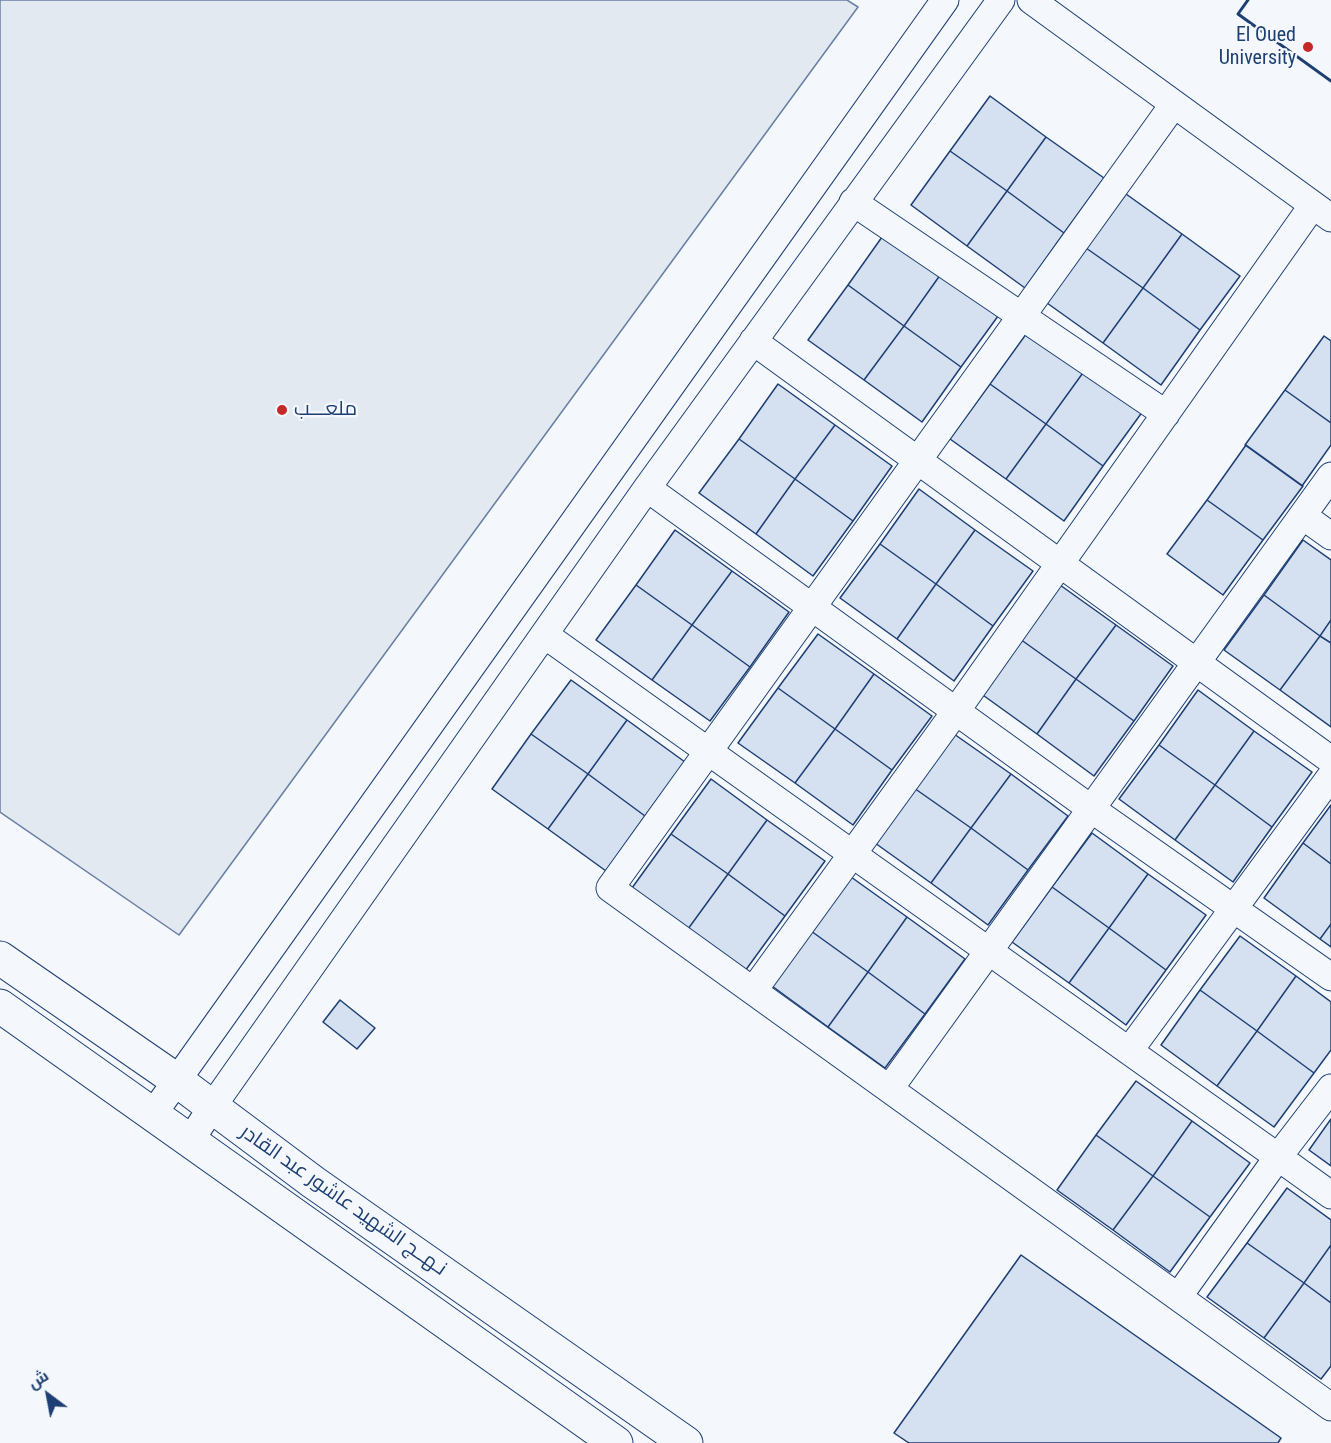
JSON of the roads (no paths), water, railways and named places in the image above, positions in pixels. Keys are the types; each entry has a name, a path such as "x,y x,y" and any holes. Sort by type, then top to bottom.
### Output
{"main road":[{"name":"نـهــج الشهيد عاشور عبد القادر","path":"0,958 175,1079 313,1182 686,1443"},
{"name":"نـهــج الشهيد عاشور عبد القادر","path":"0,1006 616,1443"}],"street":[{"path":"153,1113 945,0"},
{"path":"190,1141 647,488 1001,0"},
{"path":"753,991 956,711 1166,414 1322,212 1174,104 1044,4"},
{"path":"1174,104 813,609 707,751 610,888 1331,1407"},
{"path":"853,202 1166,414"},
{"path":"753,341 1331,760"},
{"path":"890,1088 1331,477"},
{"path":"647,488 1090,808 1331,977"},
{"path":"1303,516 1331,536"},
{"path":"545,635 850,855 1331,1195"},
{"path":"1129,1051 1331,776"},
{"path":"1178,1297 1278,1157 1331,1088"}],"place":[{"name":"El Oued University","path":"1308,47"},
{"name":"ملعـــب","path":"282,410"}]}
